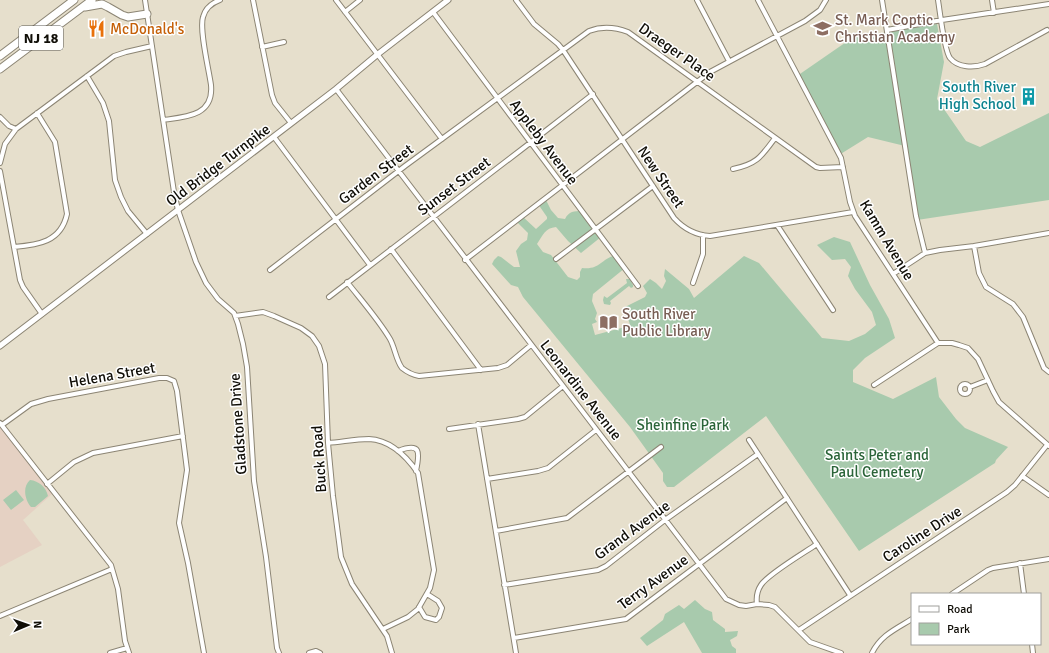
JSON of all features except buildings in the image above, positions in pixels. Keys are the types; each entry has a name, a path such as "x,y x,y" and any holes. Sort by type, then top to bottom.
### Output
{"highway":[{"name":"NJ 18","path":"0,56 74,0"},
{"name":"NJ 18","path":"0,69 92,0"},
{"path":"83,7 102,4 108,6 122,16 128,17 147,14"}],"street":[{"name":"Gladstone Drive","path":"145,0 178,210 196,262 206,283 218,299 234,313 243,344 254,481 266,557 277,648 279,653"},
{"path":"163,120 194,115 204,109 210,100 212,90 202,18 207,9 216,1 220,0"},
{"path":"253,0 275,103 291,123"},
{"path":"336,0 442,139"},
{"path":"345,12 360,0"},
{"name":"Old Bridge Turnpike","path":"0,346 274,137 448,0"},
{"name":"New Street","path":"516,0 534,24 563,50 679,223 692,232 703,235 716,235 853,212"},
{"path":"697,0 729,61"},
{"name":"Kamm Avenue","path":"758,0 841,158 853,212 938,343"},
{"path":"466,260 710,72 812,16 820,10 826,0"},
{"path":"882,0 916,216 925,253"},
{"path":"938,0 950,58 955,62 972,67 985,64 1047,30"},
{"path":"992,0 994,13"},
{"path":"887,30 1049,4"},
{"name":"Appleby Avenue","path":"432,12 638,286"},
{"name":"Draeger Place","path":"497,99 589,31 599,28 615,28 628,32 640,40 816,167 843,167"},
{"path":"262,47 284,42"},
{"path":"0,163 5,144 16,129 114,56 152,46"},
{"path":"87,76 103,103 109,121 116,180 121,197 128,211 147,234"},
{"name":"Leonardine Avenue","path":"336,89 726,599 739,605 746,606 757,604 775,607 810,642 841,653"},
{"name":"Sunset Street","path":"329,297 593,94"},
{"name":"Garden Street","path":"270,270 398,172 497,99"},
{"path":"14,247 34,245 53,238 65,222 67,214 55,142 37,113"},
{"path":"0,117 9,126 16,129"},
{"path":"274,137 370,265"},
{"path":"733,169 752,164 762,156 775,138"},
{"path":"0,171 20,280 23,287 42,314"},
{"path":"556,259 653,186"},
{"path":"777,225 833,310"},
{"path":"893,274 925,253 1049,233"},
{"path":"694,283 703,254 703,235"},
{"path":"974,246 979,273 986,287 1013,304 1023,317 1044,368 1049,372"},
{"path":"391,249 481,370"},
{"path":"347,282 391,340 403,368 411,374 418,376 498,368 507,365 531,345"},
{"name":"Buck Road","path":"235,316 262,312 301,328 312,336 323,354 325,364 328,443 341,557 352,584 387,636 392,653"},
{"path":"874,385 938,343 952,343 968,348 978,359 1000,402 1048,446"},
{"name":"Helena Street","path":"1,424 31,404 48,399 159,378 167,378 174,381 177,390 187,470 179,523 188,563 204,653"},
{"path":"970,387 988,380"},
{"path":"449,429 525,417 563,386"},
{"path":"1,424 110,565 118,589 129,653"},
{"path":"478,424 516,653"},
{"path":"487,479 548,468 596,430"},
{"path":"47,484 74,462 88,455 105,450 183,436"},
{"path":"328,443 370,439 385,443 398,451 410,462 416,471 422,492 434,570 430,588 419,607 408,617 383,629"},
{"path":"749,440 850,595"},
{"name":"Caroline Drive","path":"799,630 1007,492 1048,446"},
{"path":"398,451 408,447 417,449 419,456 416,471"},
{"path":"496,532 567,518 661,447"},
{"name":"Grand Avenue","path":"504,585 598,570 606,566 665,520 758,454"},
{"path":"1022,476 1049,495"},
{"name":"Terry Avenue","path":"514,638 626,619 787,498"},
{"path":"757,604 757,592 769,577 817,544"},
{"path":"954,593 988,570 1020,563 1049,559"},
{"path":"1020,563 1024,593"},
{"path":"0,616 112,569"},
{"path":"419,607 425,617 436,620 439,617 442,608 438,601 427,594"},
{"path":"872,653 876,644 882,638 911,620"},
{"path":"110,653 128,648"},
{"path":"309,653 320,653"}],"shaded area":[{"path":"0,426 52,494 23,520 42,545 0,567"}],"green space":[{"path":"937,24 944,62 937,99 966,141 980,147 1049,113 1049,200 917,220 905,146 868,137 839,155 797,76 852,38"},
{"path":"545,198 551,210 558,218 565,219 568,214 572,212 582,211 601,237 581,253 556,227 545,232 537,244 543,252 551,255 568,277 577,280 580,277 582,268 593,268 615,255 625,268 593,294 592,301 597,313 595,319 597,322 592,324 595,335 625,327 627,328 630,325 625,307 645,297 647,293 643,286 650,279 662,289 666,281 664,276 665,269 689,289 694,298 744,256 759,263 822,338 849,341 865,334 876,325 872,312 855,289 848,276 851,267 845,259 832,260 817,245 834,237 850,242 870,285 889,319 895,338 865,358 853,370 853,382 893,399 936,377 939,397 965,428 1008,447 995,463 859,551 766,416 674,487 667,487 663,481 663,473 630,427 523,297 518,287 511,285 492,264 498,256 514,267 520,267 516,251 521,244 527,240 528,233 516,221 522,216 536,229 547,219 538,204"},
{"path":"626,279 630,279 633,287 631,288 629,286 610,301 610,305 604,304 604,296 607,298 627,283"},
{"path":"30,480 42,485 48,496 35,507 31,507 25,494 26,486"},
{"path":"16,490 24,500 11,510 3,500"},
{"path":"695,600 705,609 712,612 713,620 725,629 725,632 738,631 737,636 730,640 732,646 736,649 736,653 702,653 684,622 647,646 640,638 663,620 665,614 679,605 684,609"}],"place":[{"name":"McDonald's","path":"97,29"},
{"name":"St. Mark Coptic Christian Academy","path":"822,29"},
{"name":"South River High School","path":"1029,96"},
{"name":"South River Public Library","path":"609,323"}],"park label":[{"name":"Sheinfine Park","path":"683,425"},
{"name":"Saints Peter and Paul Cemetery","path":"877,464"}]}
